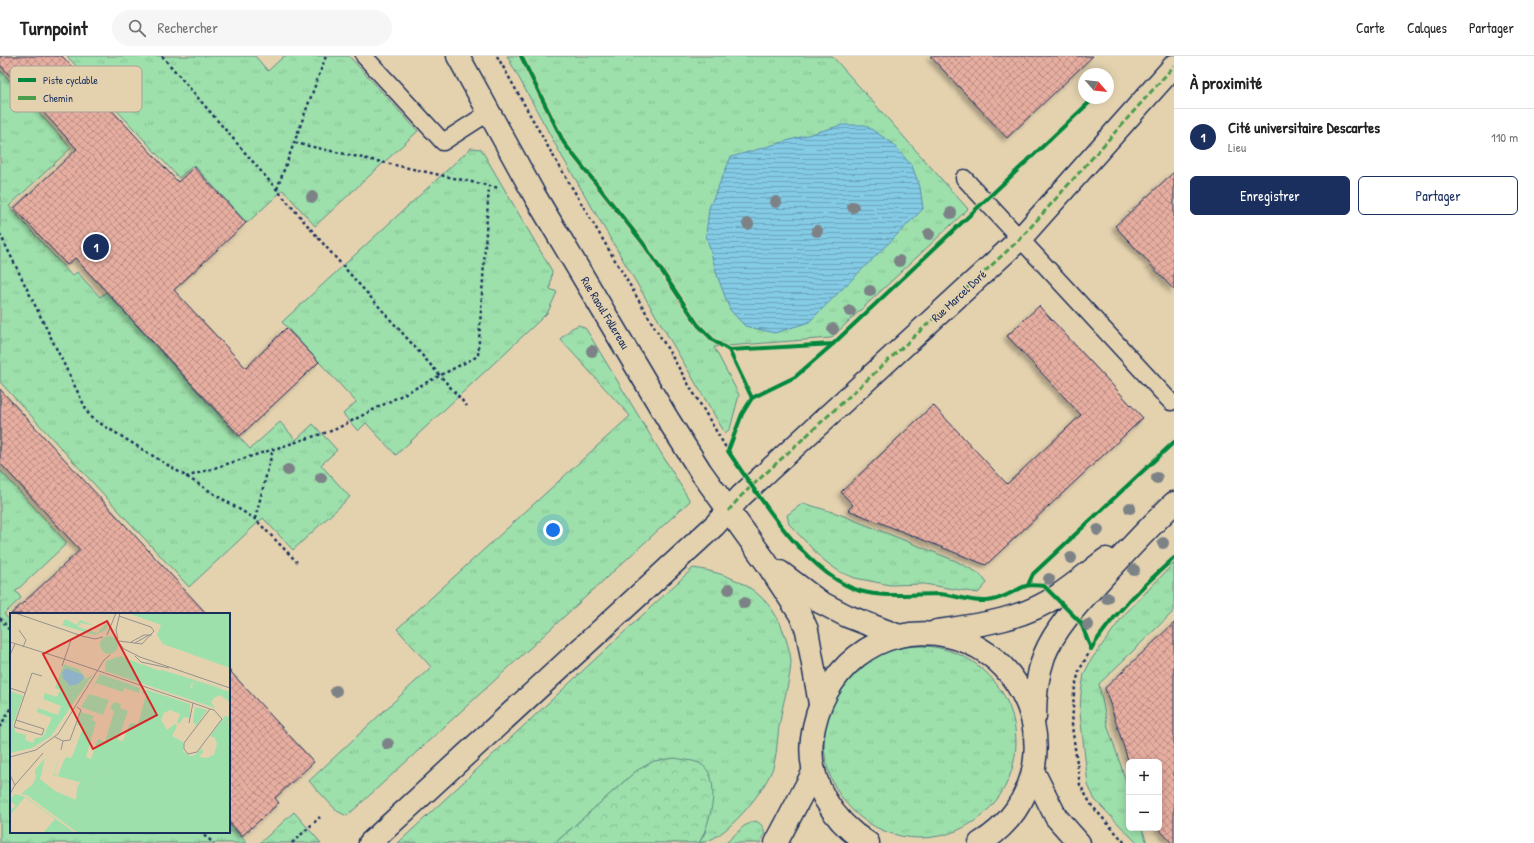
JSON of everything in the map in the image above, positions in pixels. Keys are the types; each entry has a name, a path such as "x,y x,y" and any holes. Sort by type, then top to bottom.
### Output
{"street":[{"name":"Rue Raoul Follereau","path":"458,56 535,196 667,418 701,472 766,562 800,614 808,630 820,704"},
{"name":"Rue Marcel Doré","path":"370,843 1020,238 1174,66"},
{"path":"980,843 996,832 1018,808 1025,794 1033,771 1036,752 1035,694 1040,670 1053,638 1071,612 1149,527 1174,503"},
{"path":"868,843 851,832 831,809 819,786 814,771 811,746 816,716 820,704 837,675 850,661 880,643 909,635 983,624 1019,615 1057,597 1149,527"},
{"name":"Rue Raoul Follereau","path":"766,562 820,602 847,616 909,635"},
{"path":"909,635 948,636 979,648 998,661 1013,677 1023,692 1030,709 1035,729"},
{"path":"776,843 814,771"},
{"path":"1033,771 1056,817 1079,843"}],"lane":[{"path":"364,56 443,142 488,113"},
{"path":"964,178 1171,402"}],"path":[{"path":"162,56 439,376 467,406"},
{"path":"278,189 326,56"},
{"path":"497,56 551,152 728,451 752,487"},
{"path":"294,143 535,196"},
{"path":"186,477 334,430 478,356 489,186"},
{"path":"0,234 90,417 255,519 297,562"},
{"path":"728,451 731,445"},
{"path":"255,519 273,450"},
{"path":"1071,612 1081,623 1091,650 1079,671 1074,692 1072,726 1080,785 1092,806 1125,843"},
{"path":"0,618 10,631"},
{"path":"0,727 10,709"},
{"path":"292,843 320,817"},
{"path":"200,833 214,843"}],"green space":[{"path":"67,56 255,56 268,71 284,56 349,56 418,131 315,226 283,190 247,223 194,165 179,178 118,112 142,112 142,66 76,66"},
{"path":"507,56 832,56 968,209 831,338 714,347 739,395 730,429 725,433 560,153"},
{"path":"0,70 10,81 10,112 38,112 71,148 9,206 72,276 77,272 100,297 106,292 250,449 280,422 296,440 313,424 337,450 321,465 350,497 293,550 263,518 189,587 0,382"},
{"path":"471,148 481,149 552,271 550,289 557,292 548,312 396,455 366,423 358,431 343,414 356,402 282,322"},
{"path":"579,325 586,329 690,501 347,816 337,811 309,781 431,667 397,629 630,416 560,339 572,328"},
{"path":"0,470 67,543 16,591 21,598 4,614 10,621 10,833 230,833 230,825 247,843 0,843"},
{"path":"803,503 839,514 956,561 980,574 987,583 978,593 924,584 890,585 855,578 840,572 822,559 789,524 787,515"},
{"path":"1174,563 1174,611 1099,684 1107,724 1126,781 1126,831 1143,831 1147,843 1137,843 1095,800 1088,785 1080,713 1084,674 1091,660 1124,615"},
{"path":"693,568 724,575 738,581 762,598 780,623 786,639 791,662 774,764 764,786 744,812 732,824 709,841 699,843 706,831 636,771 555,843 398,843"},
{"path":"929,646 939,647 957,653 974,662 988,674 1000,688 1009,705 1015,723 1015,761 1009,779 1000,796 988,810 974,822 957,831 939,837 911,838 901,837 883,831 866,822 852,810 840,796 831,779 825,761 824,733 825,723 831,705 840,688 852,674 866,662 883,653 901,647"},
{"path":"675,758 699,763 707,769 711,778 713,789 710,813 707,825 699,843 555,843 636,771 654,761"},
{"path":"294,812 321,843 260,843"},
{"path":"755,821 762,825 765,833 760,843 726,843 744,826"}],"water":[{"path":"842,125 865,125 892,143 912,166 920,187 923,209 809,322 775,333 745,326 730,310 717,275 706,235 709,208 731,157"}],"building":[{"path":"0,56 62,56 71,66 10,66 10,76 0,65"},
{"path":"930,56 1093,56 1080,68 1078,68 1078,70 1007,138"},
{"path":"43,112 114,112 178,182 194,167 246,223 174,290 246,368 286,328 319,362 240,436 75,258 67,265 14,208 77,149"},
{"path":"1174,172 1174,290 1115,226"},
{"path":"1039,306 1143,418 986,565 848,510 853,505 841,492 933,405 1007,484 1081,415 1007,336"},
{"path":"0,389 206,613 12,613 80,550 0,463"},
{"path":"1174,623 1174,843 1172,843 1161,831 1162,759 1128,759 1105,688"},
{"path":"230,671 314,762 275,798 279,803 242,836 230,823"}],"marked path":[{"path":"728,511 741,496 1020,239 1174,66"}],"cycle path":[{"path":"521,56 564,143 643,243 698,325 714,341 729,350 752,398 742,414 728,451 785,532 803,551 821,569 840,582 860,591 869,593 889,595 939,594 987,601 1002,597 1028,585 1044,586 1081,623 1091,649"},
{"path":"729,350 833,344 1088,104"},
{"path":"752,398 795,377 833,344"},
{"path":"1028,585 1033,574 1174,442"},
{"path":"1091,649 1119,612 1174,558"}],"place":[{"name":"Cité universitaire Descartes","path":"96,247"}]}
